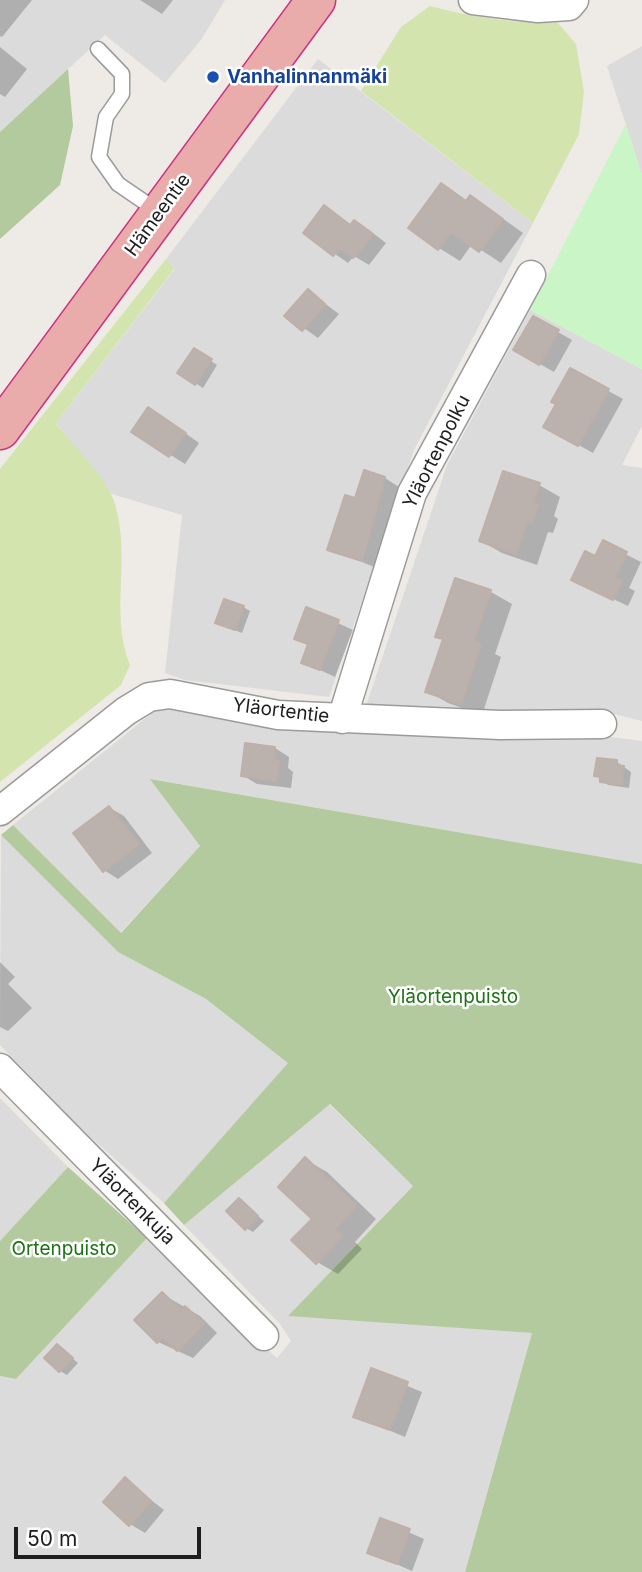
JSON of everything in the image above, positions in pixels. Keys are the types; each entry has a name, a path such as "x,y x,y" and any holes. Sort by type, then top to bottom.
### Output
{"highway":[{"name":"Hämeentie","path":"0,430 316,0"}],"street":[{"path":"472,0 538,8 572,3"},
{"name":"Yläortenpolku","path":"342,719 412,492 531,275"},
{"name":"Yläortentie","path":"0,811 126,711 149,697 170,694 278,715 342,719 500,725 602,723"},
{"name":"Yläortenkuja","path":"0,1068 264,1336"}],"lane":[{"path":"98,49 122,74 122,94 106,117 99,157 118,184 160,212"}],"shaded area":[{"path":"0,0 225,0 201,40 165,83 105,35 0,132"},
{"path":"642,46 642,175 607,66"},
{"path":"318,59 533,223 414,450 329,697 185,680 165,673 182,515 112,494 56,423 174,270 166,259"},
{"path":"530,310 642,369 642,426 622,465 642,468 642,721 614,714 478,718 378,710 367,703 447,465"},
{"path":"162,705 595,735 642,741 642,864 151,779 200,846 120,933 13,825"},
{"path":"1,835 118,952 206,999 289,1063 164,1203 85,1132 0,1045"},
{"path":"0,1098 68,1167 0,1241"},
{"path":"329,1104 413,1186 289,1315 532,1333 465,1572 0,1572 0,1376 16,1379 147,1238 277,1358 291,1341 280,1324 184,1225"}],"green space":[{"path":"430,6 493,19 557,22 576,44 584,92 579,134 533,223 361,91 401,27"},
{"path":"68,69 73,126 60,185 0,239 0,132"},
{"path":"626,124 642,175 642,369 530,310"},
{"path":"166,259 174,269 56,423 94,469 112,496 121,538 121,624 130,665 121,685 0,782 0,469"},
{"name":"Yläortenpuisto","path":"150,779 642,864 642,1572 465,1572 532,1333 288,1316 413,1186 330,1104 184,1225 164,1203 288,1063 206,999 118,952 1,835 13,825 121,933 200,846"},
{"name":"Ortenpuisto","path":"68,1167 147,1238 16,1379 0,1376 0,1241"}],"building":[{"path":"441,183 466,201 470,195 503,219 479,252 451,232 438,250 408,228"},
{"path":"324,205 350,225 354,220 373,234 353,258 340,248 333,256 303,233"},
{"path":"308,289 325,304 302,331 284,316"},
{"path":"533,316 559,330 539,365 513,350"},
{"path":"194,348 212,359 195,385 177,373"},
{"path":"570,368 609,389 578,446 543,427 556,404 551,402"},
{"path":"148,407 186,433 169,457 131,432"},
{"path":"364,470 385,477 362,561 327,550 345,495 355,498"},
{"path":"503,471 540,483 533,503 538,505 532,523 527,521 516,554 479,541"},
{"path":"603,540 627,552 615,578 622,581 613,600 571,580 585,551 595,556"},
{"path":"455,578 491,590 474,641 481,644 461,704 425,692 443,639 435,637"},
{"path":"224,599 244,606 235,630 215,623"},
{"path":"306,607 339,620 320,670 301,663 308,644 294,639"},
{"path":"245,743 275,747 273,760 279,761 276,781 241,776"},
{"path":"597,758 617,760 617,765 624,766 622,785 600,782 600,777 594,776"},
{"path":"109,806 139,844 103,872 73,833"},
{"path":"305,1157 356,1206 335,1229 342,1236 316,1264 291,1240 312,1219 278,1187"},
{"path":"239,1198 258,1216 245,1230 226,1211"},
{"path":"162,1292 181,1310 185,1306 204,1324 177,1351 163,1337 157,1343 134,1320"},
{"path":"57,1344 73,1358 59,1372 44,1358"},
{"path":"371,1368 408,1382 390,1430 353,1417"},
{"path":"125,1477 151,1501 129,1526 103,1502"},
{"path":"380,1518 410,1529 397,1564 367,1553"}],"place":[{"name":"Vanhalinnanmäki","path":"213,77"}]}
